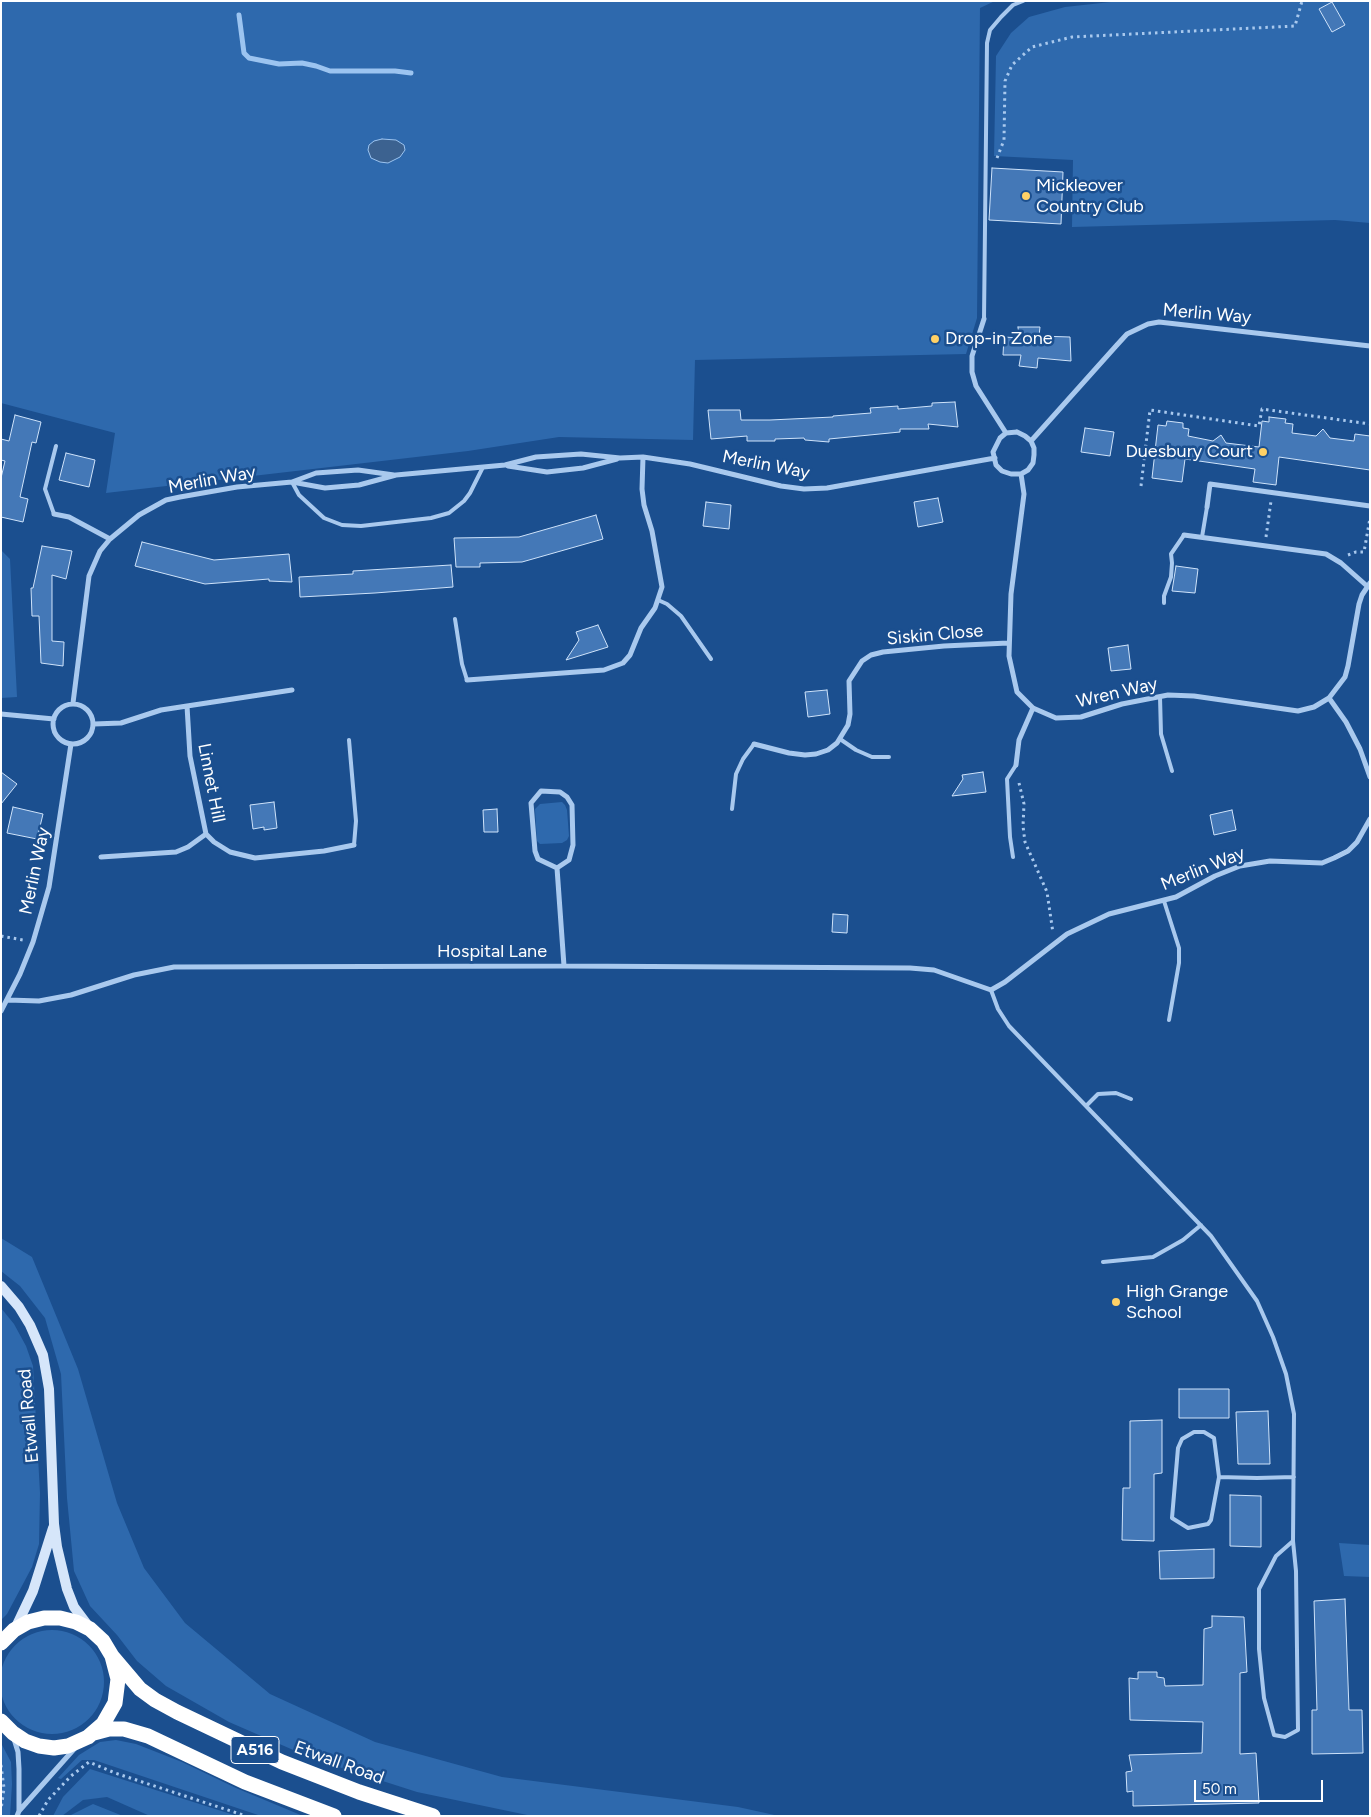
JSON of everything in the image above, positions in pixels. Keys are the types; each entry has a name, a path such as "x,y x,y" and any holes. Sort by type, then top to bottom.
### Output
{"highway":[{"path":"1,1643 14,1630 28,1622 44,1618 60,1618 76,1622 90,1629"},
{"name":"Etwall Road","path":"90,1629 103,1641 112,1656 140,1689 155,1700 282,1762 359,1792 433,1816"},
{"path":"5,1726 25,1741 39,1746 54,1748 68,1746 88,1737 110,1714 116,1697 118,1679 112,1656"},
{"name":"A516","path":"88,1737 109,1729 124,1729 148,1736 245,1782 334,1816"}],"street":[{"path":"984,319 972,356 972,372 976,386 1006,433"},
{"name":"Merlin Way","path":"1031,441 1127,334 1148,324 1159,322 1370,346"},
{"path":"1017,432 1031,441 1034,448 1033,463 1028,470 1020,474 1002,471 996,465 993,452 1000,438 1006,433 1017,432"},
{"name":"Merlin Way","path":"292,482 325,488 359,485 396,475 505,465 536,457 581,454 620,458 643,457 690,464 781,486 804,489 827,488 994,458"},
{"path":"467,680 604,670 615,668 630,655 642,628 658,600 662,587 652,531 644,505 642,489 643,457"},
{"name":"Merlin Way","path":"505,465 546,472 583,468 620,458"},
{"name":"Merlin Way","path":"73,704 89,576 100,551 110,539 138,514 166,500 237,487 292,482 316,473 358,470 396,475"},
{"name":"Wren Way","path":"1020,474 1024,494 1011,594 1008,643 1017,692 1033,708 1056,718 1081,717 1122,704 1180,695 1298,711 1314,707 1328,698"},
{"path":"1207,507 1210,484 1370,506"},
{"path":"54,514 69,517 110,539"},
{"path":"1184,534 1326,554 1368,584 1359,604 1346,671 1337,689 1328,698 1346,722 1360,749 1370,777"},
{"name":"Siskin Close","path":"840,739 848,725 850,714 849,680 862,661 872,655 883,652 944,646 1008,643"},
{"path":"94,724 121,723 161,710 292,690"},
{"path":"73,704 86,707 93,718 94,724 89,736 84,741 71,744 59,738 53,726 54,719 61,708 73,704"},
{"name":"Linnet Hill","path":"187,706 190,756 206,834 214,842 230,852 255,858 324,851 354,845"},
{"path":"1016,765 1019,740 1033,708"},
{"path":"1,714 54,719"},
{"path":"754,744 790,753 816,754 828,750 840,739"},
{"name":"Merlin Way","path":"8,1000 33,942 49,887 71,744"},
{"path":"541,791 560,792 567,797 572,805 573,845 569,860 556,868 538,859 535,850 531,803 541,791"},
{"name":"Merlin Way","path":"991,990 1005,982 1067,934 1109,914 1164,901 1184,894 1215,876 1240,866 1270,861 1310,863 1328,860 1348,852 1367,832 1370,819"},
{"path":"101,857 176,852 188,847 206,834"},
{"path":"556,868 564,966"},
{"name":"Hospital Lane","path":"8,1000 39,1001 70,995 134,975 174,966 910,968 940,972 991,990"},
{"path":"1,1011 8,1000"},
{"name":"Etwall Road","path":"1,1286 20,1308 30,1325 40,1348 46,1369 50,1389 54,1524 62,1573 74,1607 90,1629"},
{"name":"Etwall Road","path":"14,1630 33,1591 54,1524"},
{"path":"5,1726 18,1752 18,1814"},
{"path":"18,1814 60,1764 88,1737"}],"lane":[{"path":"984,319 987,43 990,30 1001,17 1013,5 1023,1"},
{"path":"54,514 45,489 56,446"},
{"path":"292,482 299,496 324,518 342,524 361,526 431,518 449,513 464,502 483,467"},
{"path":"1202,536 1207,507"},
{"path":"1164,603 1164,596 1171,577 1172,563 1170,554 1184,534"},
{"path":"658,600 667,604 681,616 711,659"},
{"path":"455,619 462,664 467,680"},
{"path":"1160,697 1161,734 1172,771"},
{"path":"840,739 856,750 872,757 889,757"},
{"path":"349,740 356,821 354,845"},
{"path":"732,809 736,774 743,759 754,744"},
{"path":"1013,857 1007,779 1016,765"},
{"path":"1164,901 1179,948 1179,963 1169,1020"},
{"path":"991,990 998,1009 1009,1026 1201,1225 1231,1263 1257,1301 1273,1336 1286,1374 1294,1414 1293,1541 1296,1570 1298,1730 1286,1737 1274,1735 1264,1698 1259,1649 1259,1589 1276,1556 1293,1541"},
{"path":"1086,1106 1098,1094 1116,1093 1130,1100"},
{"path":"1103,1262 1153,1258 1183,1240 1201,1225"},
{"path":"1194,1432 1204,1432 1214,1438 1219,1477 1212,1520 1208,1524 1188,1528 1172,1518 1178,1448 1182,1440 1194,1432"},
{"path":"1219,1477 1294,1477"}],"path":[{"path":"985,160 996,160 1004,140 1005,81 1012,65 1032,47 1072,37 1294,26 1302,1"},
{"path":"1141,486 1150,410 1259,426 1262,409 1370,424"},
{"path":"1264,546 1272,493"},
{"path":"1341,563 1350,554 1364,552 1370,518"},
{"path":"1016,765 1024,804 1023,826 1025,842 1047,892 1055,943"},
{"path":"1,936 33,942"},
{"path":"39,1816 48,1800 71,1776 89,1762 115,1773 246,1816"},
{"path":"1,1810 4,1788 1,1765 19,1769"},
{"path":"48,1779 64,1784"}],"shaded area":[{"path":"1,1 995,1 980,8 977,318 966,354 695,360 693,440 559,437 468,451 106,493 115,433 1,403"},
{"path":"1120,1 1370,1 1370,223 1335,220 1072,227 1073,160 994,156 996,56 1011,33 1029,17 1065,7"},
{"path":"382,139 396,140 404,145 405,150 400,157 388,163 371,158 368,150 369,145 374,141"},
{"path":"1,550 10,559 17,697 1,698"},
{"path":"562,802 567,810 569,836 567,840 562,843 540,844 537,841 535,809 540,804"},
{"path":"1,1238 32,1257 78,1369 117,1503 144,1568 185,1623 270,1694 375,1742 502,1777 738,1807 779,1816 532,1816 417,1792 314,1759 229,1722 166,1686 137,1661 117,1635 90,1606 74,1571 67,1498 61,1374 45,1318 20,1286 1,1271"},
{"path":"1,1308 14,1324 26,1346 33,1366 40,1493 39,1544 32,1567 7,1614 1,1620"},
{"path":"1339,1543 1370,1545 1370,1577 1344,1576"},
{"path":"52,1630 72,1634 89,1645 100,1662 104,1682 100,1702 89,1719 72,1730 52,1734 32,1730 15,1719 4,1702 0,1682 4,1662 15,1645 32,1634"},
{"path":"116,1740 136,1744 182,1762 236,1788 303,1816 261,1816 94,1760 82,1760 61,1779 58,1778 79,1755 100,1742"},
{"path":"1,1743 11,1762 10,1816 1,1816"},
{"path":"90,1769 237,1816 150,1816 107,1797 83,1800 62,1816 53,1816 63,1797"},
{"path":"93,1804 123,1816 69,1816"}],"building":[{"path":"1332,2 1345,25 1332,32 1319,9"},
{"name":"Mickleover Country Club","path":"992,168 1063,172 1061,224 989,220"},
{"path":"1018,327 1040,327 1039,336 1070,337 1071,361 1038,358 1037,368 1019,366 1021,355 1003,355 1004,337 1019,338"},
{"path":"955,402 958,427 928,424 929,429 900,429 900,432 829,439 829,442 805,440 804,438 747,441 747,436 711,439 708,410 740,410 741,420 770,420 833,417 871,413 870,408 898,406 898,409 932,406 932,403"},
{"path":"15,415 41,422 36,443 32,442 20,497 28,499 23,522 1,517 1,478 5,461 1,460 1,439 9,441"},
{"name":"Duesbury Court","path":"1269,417 1286,419 1285,423 1293,424 1292,433 1316,436 1323,429 1330,438 1354,441 1355,434 1370,436 1370,470 1279,457 1276,485 1253,482 1255,469 1185,459 1182,482 1152,478 1158,425 1166,426 1167,421 1183,423 1183,428 1189,429 1188,436 1213,441 1221,435 1226,443 1259,447 1262,421 1269,422"},
{"path":"1085,428 1114,432 1110,456 1081,452"},
{"path":"66,453 95,460 89,487 59,480"},
{"path":"938,498 943,522 918,527 914,502"},
{"path":"706,502 731,505 729,529 703,526"},
{"path":"596,515 603,539 522,562 480,563 480,567 456,567 454,538 519,537"},
{"path":"142,542 214,560 289,554 292,582 269,581 269,579 205,584 135,566"},
{"path":"42,546 72,551 66,579 52,575 52,641 64,642 63,666 41,663 39,616 32,616 31,588 33,588"},
{"path":"451,565 453,587 300,597 299,577 353,574 353,571"},
{"path":"1176,566 1198,569 1195,593 1172,591"},
{"path":"598,625 608,647 566,660 579,640 576,632"},
{"path":"1128,645 1131,669 1111,671 1108,648"},
{"path":"827,690 830,714 808,717 805,692"},
{"path":"1,772 17,784 1,804"},
{"path":"983,772 986,792 952,796 963,779 962,775"},
{"path":"274,802 277,828 264,830 264,827 253,829 250,805"},
{"path":"13,807 43,814 37,839 7,833"},
{"path":"497,809 498,832 484,832 483,810"},
{"path":"1232,810 1236,830 1214,835 1210,815"},
{"path":"833,914 848,915 847,933 832,932"},
{"path":"1179,1389 1229,1389 1229,1418 1179,1418"},
{"path":"1268,1411 1270,1464 1238,1464 1236,1412"},
{"path":"1162,1420 1162,1473 1154,1474 1154,1541 1122,1540 1123,1488 1130,1488 1130,1421"},
{"path":"1230,1495 1261,1496 1261,1547 1230,1546"},
{"path":"1214,1549 1214,1578 1160,1579 1159,1551"},
{"path":"1345,1599 1349,1710 1362,1710 1363,1753 1312,1754 1312,1710 1317,1710 1314,1601"},
{"path":"1212,1616 1244,1617 1247,1672 1240,1673 1240,1754 1256,1753 1259,1803 1133,1806 1133,1791 1127,1792 1126,1772 1132,1771 1129,1755 1202,1753 1203,1722 1130,1720 1129,1678 1138,1679 1138,1672 1157,1672 1157,1677 1164,1678 1165,1686 1203,1685 1204,1629 1212,1627"}],"waterway":[{"path":"239,15 244,53 249,58 279,64 302,63 330,71 395,71 411,73"}],"place":[{"name":"Mickleover Country Club","path":"1026,196"},
{"name":"Drop-in Zone","path":"935,339"},
{"name":"Duesbury Court","path":"1263,452"},
{"name":"High Grange School","path":"1116,1302"}]}
